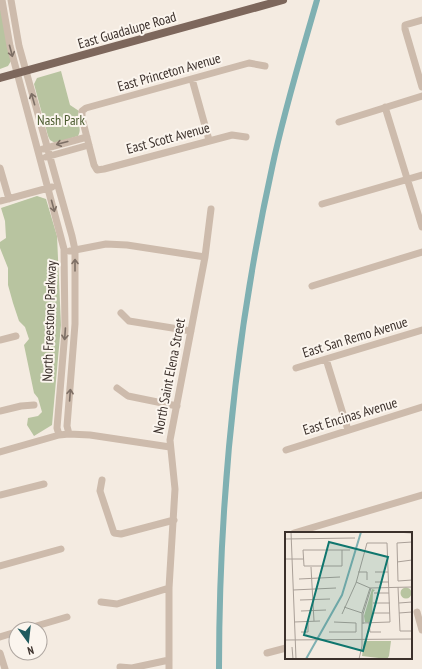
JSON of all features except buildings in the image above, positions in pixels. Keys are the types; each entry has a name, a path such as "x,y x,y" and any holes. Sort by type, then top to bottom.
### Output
{"main road":[{"name":"East Guadalupe Road","path":"0,78 283,0"}],"street":[{"name":"North Freestone Parkway","path":"2,0 8,37 47,148 75,250 75,324 67,426 69,434"},
{"name":"North Freestone Parkway","path":"10,0 21,73 38,150 63,241 65,325 57,428 59,435"},
{"path":"422,20 406,25 405,29 422,87"},
{"name":"East Princeton Avenue","path":"87,137 82,118 82,112 86,108 249,63 265,66"},
{"path":"192,79 209,140"},
{"path":"339,122 422,96"},
{"path":"385,107 422,227"},
{"name":"East Scott Avenue","path":"89,145 94,165 97,170 209,140 232,135 246,137"},
{"path":"38,150 87,137 89,145 40,158"},
{"path":"0,168 9,199"},
{"path":"322,204 422,175"},
{"path":"0,201 58,186"},
{"name":"North Saint Elena Street","path":"169,669 169,588 176,489 170,447 205,257 211,209"},
{"path":"64,252 106,244 126,245 205,257"},
{"path":"312,286 422,252"},
{"path":"121,314 129,321 191,331"},
{"name":"East San Remo Avenue","path":"296,368 422,330"},
{"path":"0,340 16,336"},
{"path":"326,359 348,430"},
{"path":"117,388 128,396 177,406"},
{"path":"0,411 21,406 34,405"},
{"name":"East Encinas Avenue","path":"286,450 422,407"},
{"path":"0,452 59,435 69,434 90,435 170,447"},
{"path":"102,480 100,491 114,533 121,534 174,520"},
{"path":"0,495 44,484"},
{"path":"297,532 422,495"},
{"path":"0,566 61,549"},
{"path":"101,602 116,604 169,588"},
{"path":"417,612 422,630"},
{"path":"48,623 67,617"},
{"path":"267,653 285,648"},
{"path":"0,653 5,669"},
{"path":"120,668 132,668 169,660"}],"green space":[{"path":"0,6 11,61 8,66 0,69"},
{"name":"Nash Park","path":"61,71 70,105 79,111 78,118 80,130 78,136 55,143 50,140 48,136 34,84 37,78"},
{"path":"37,196 46,199 57,236 61,325 52,425 34,436 27,425 28,418 38,416 42,412 38,398 34,393 24,345 29,339 25,327 19,321 13,303 8,285 8,268 0,248 0,242 6,238 5,221 1,208"}],"waterway":[{"path":"219,669 222,543 226,480 239,354 259,230 277,147 317,0"}]}
